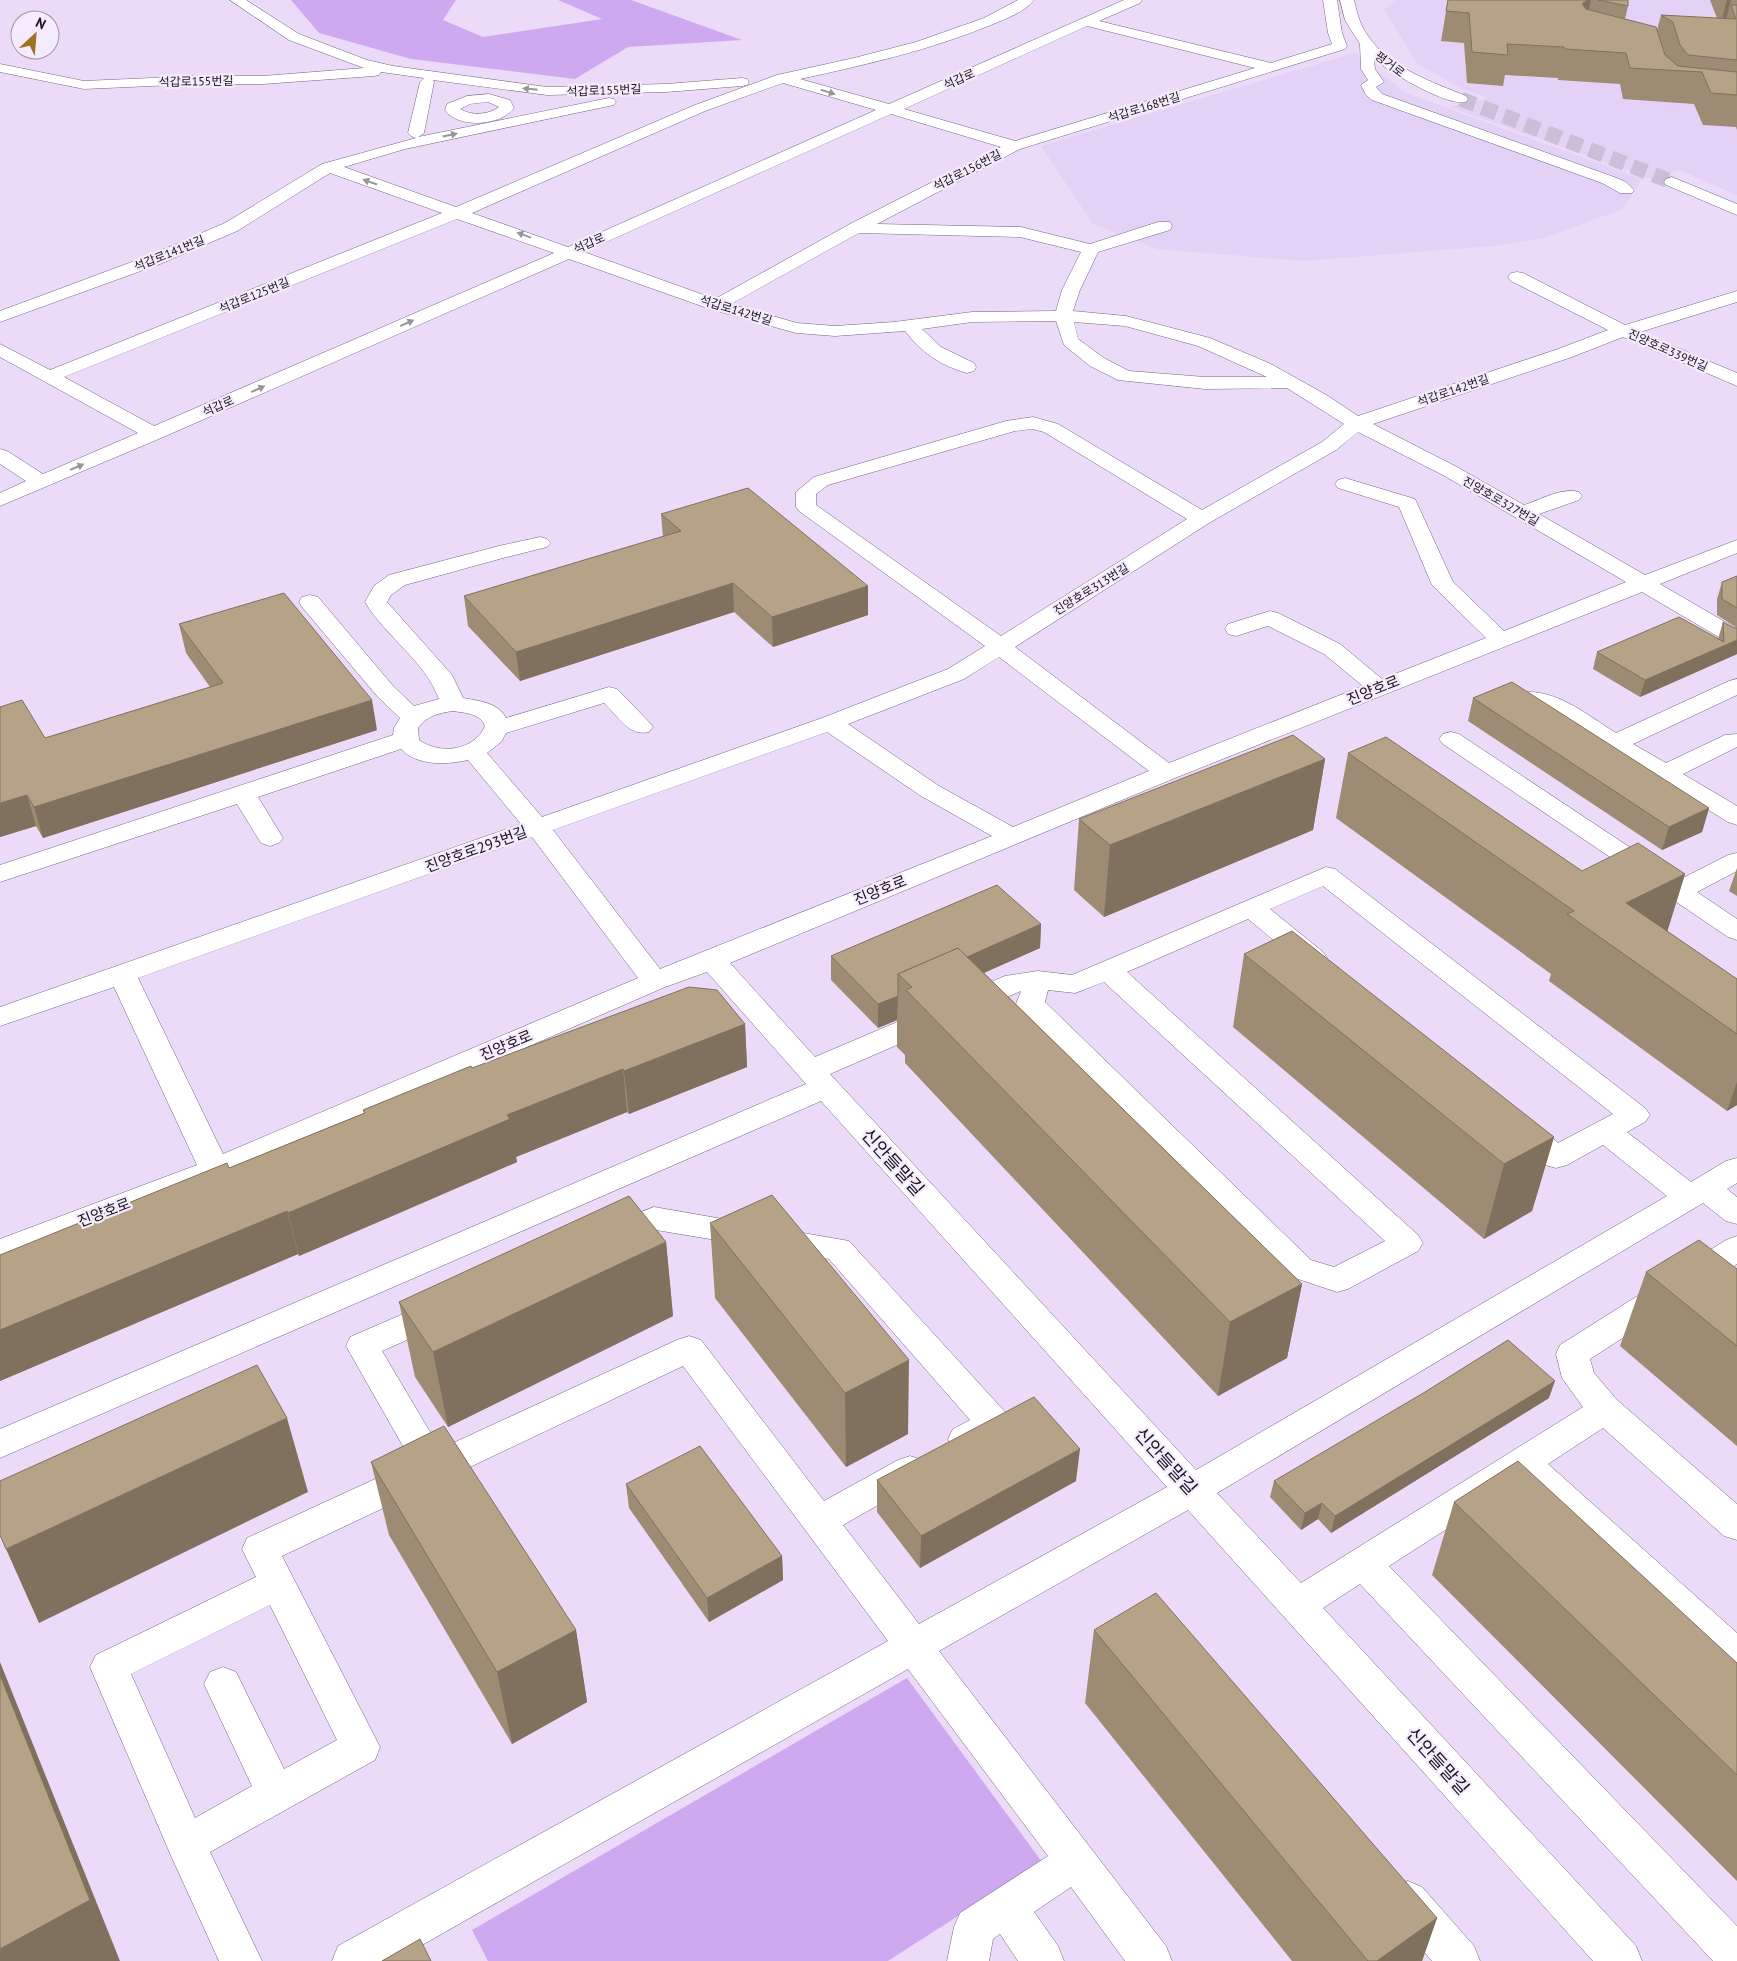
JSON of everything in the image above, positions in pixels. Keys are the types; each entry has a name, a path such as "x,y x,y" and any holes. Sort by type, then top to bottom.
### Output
{"street":[{"name":"석갑로155번길","path":"236,0 294,37 363,64 393,70 547,91 721,85 782,78 851,65 908,49 989,21 1014,9 1027,0"},
{"name":"석갑로","path":"0,500 570,251 1135,0"},
{"name":"석갑로168번길","path":"1015,146 1340,46 1334,33 1330,0"},
{"name":"평거로","path":"1347,0 1348,12 1366,45 1392,68 1415,81 1461,99 1444,103 1377,82"},
{"path":"1086,22 1273,68"},
{"path":"1366,45 1369,58 1368,69 1377,82 1368,85 1371,92 1377,97 1608,180 1626,190"},
{"name":"석갑로155번길","path":"0,68 84,85 196,80 263,80 393,70"},
{"path":"393,70 455,92 467,100"},
{"name":"석갑로155번길","path":"459,212 700,108 782,78 889,110"},
{"path":"416,133 427,82"},
{"name":"석갑로155번길","path":"402,145 628,99 666,88"},
{"path":"517,104 492,116 475,118 460,115 452,110 452,107 467,100 489,98 517,104 666,88"},
{"name":"석갑로156번길","path":"889,110 1015,146"},
{"path":"402,145 416,133 460,115"},
{"name":"석갑로141번길","path":"0,317 154,260 231,227 328,167 402,145"},
{"name":"석갑로156번길","path":"716,304 856,228 1015,146"},
{"path":"328,167 570,251"},
{"path":"1672,182 1737,210"},
{"name":"석갑로125번길","path":"49,377 459,212"},
{"path":"1164,226 1091,249 1071,290 1063,316 1070,341 1097,362 1125,376 1205,382 1290,382"},
{"name":"석갑로156번길","path":"856,228 1021,232 1068,246 1091,249"},
{"name":"석갑로142번길","path":"570,251 716,304 796,328 834,332 972,317 1063,316 1126,321 1204,342 1264,368 1321,400 1356,423 1565,353 1623,331"},
{"path":"1517,277 1623,331"},
{"name":"진양호로339번길","path":"1623,331 1737,296"},
{"path":"910,325 921,340 937,355 967,367"},
{"name":"진양호로339번길","path":"1623,331 1737,380"},
{"path":"0,350 154,434"},
{"path":"1166,773 1001,646 806,507 806,492 821,481 830,478 1013,425 1033,423 1051,428 1202,519"},
{"name":"진양호로327번길","path":"1356,423 1450,471 1737,638"},
{"name":"진양호로313번길","path":"830,723 956,674 1202,519 1329,446 1356,423"},
{"path":"0,455 41,482"},
{"path":"1345,484 1408,503 1443,585 1500,639"},
{"path":"1522,513 1572,496"},
{"path":"452,704 444,680 382,612 376,602 382,591 397,580 499,552 540,543"},
{"name":"진양호로","path":"0,1252 215,1170 655,981 712,960 1166,773 1737,546"},
{"path":"0,874 243,793 409,728 438,706 467,704 480,707 490,713 496,720 497,728 490,741 473,751 459,755 428,754 416,750 409,728 385,691 310,602"},
{"path":"1236,629 1270,618 1332,649 1379,688"},
{"path":"1615,743 1737,686"},
{"path":"497,728 610,694 641,727"},
{"path":"1521,699 1539,699 1553,704 1665,773 1733,810"},
{"path":"830,723 930,791 1011,836"},
{"name":"진양호로293번길","path":"0,1016 830,723"},
{"path":"1451,739 1737,930"},
{"path":"1665,773 1734,740"},
{"path":"473,751 538,827 655,981"},
{"path":"243,793 270,838"},
{"path":"1678,891 1737,860"},
{"path":"0,1444 818,1079 1015,982 1038,980 1075,984 1326,875 1635,1115 1556,1157 1503,1113"},
{"path":"1252,908 1335,976"},
{"name":"신안들말길","path":"712,960 818,1079 1621,1961"},
{"path":"1038,980 1030,1004 1300,1268 1337,1280 1407,1243 1108,970"},
{"path":"122,974 215,1170"},
{"path":"1606,1130 1697,1193 1737,1213"},
{"path":"353,1961 1192,1490 1737,1169"},
{"path":"590,1246 654,1218 838,1249 994,1423 819,1521"},
{"path":"1737,1248 1572,1354 1578,1378 1605,1410 1737,1525"},
{"path":"1697,1272 1724,1294"},
{"path":"433,1468 362,1346 462,1302"},
{"path":"186,1844 361,1746 260,1549 689,1348 915,1646 1074,1862 1151,1961"},
{"path":"1297,1605 1605,1410"},
{"path":"1522,1463 1737,1656"},
{"path":"1363,1563 1737,1956"},
{"path":"241,1961 186,1844 109,1667 278,1584"},
{"path":"222,1684 276,1794"},
{"path":"968,1961 975,1927 1074,1862"},
{"path":"1389,1879 1459,1961"},
{"path":"1006,1907 1043,1961"}],"shaded area":[{"path":"291,0 456,0 443,20 483,37 602,19 558,0 631,0 742,40 628,47 575,79 411,59 319,33"},
{"path":"1396,0 1737,0 1737,195 1679,170 1652,179 1449,107 1487,98 1456,86 1417,63 1384,10"},
{"path":"1355,53 1406,93 1642,179 1623,209 1544,238 1492,246 1304,261 1157,249 1093,224 1041,146"},
{"path":"907,1678 1042,1862 888,1961 488,1961 472,1930"}],"building":[{"path":"1448,0 1589,0 1583,3 1586,9 1656,27 1665,55 1678,66 1737,72 1737,95 1711,93 1702,72 1630,68 1626,53 1507,44 1508,55 1472,52 1469,13 1446,11"},
{"path":"1598,0 1628,0 1628,6"},
{"path":"1731,5 1737,5 1737,60 1688,55 1680,45 1673,22 1661,15 1736,19"},
{"path":"748,488 868,586 772,617 733,583 516,652 464,596 681,531 661,514"},
{"path":"1737,576 1737,608 1722,599 1722,582"},
{"path":"284,593 372,700 34,807 27,795 0,803 0,707 22,700 45,738 223,683 179,624"},
{"path":"1679,617 1724,642 1723,622 1737,628 1737,640 1645,680 1597,652"},
{"path":"1512,682 1709,808 1669,827 1473,698"},
{"path":"1293,735 1325,759 1110,845 1079,819"},
{"path":"1386,737 1582,871 1638,843 1685,874 1626,903 1737,979 1737,1034 1567,914 1574,911 1348,753"},
{"path":"997,885 1041,924 967,957 958,948 898,974 898,996 878,1004 831,956"},
{"path":"1292,931 1554,1137 1504,1164 1244,954"},
{"path":"958,948 1302,1284 1230,1322 906,990 912,987 898,974"},
{"path":"689,987 717,990 745,1024 624,1071 623,1069 507,1115 510,1119 288,1213 287,1211 0,1330 0,1255 227,1163 229,1168 365,1113 363,1110 471,1066 472,1068"},
{"path":"772,1195 909,1360 845,1393 710,1223"},
{"path":"629,1196 666,1242 433,1352 399,1302"},
{"path":"1699,1240 1737,1269 1737,1346 1646,1272"},
{"path":"1508,1340 1555,1381 1335,1516 1322,1503 1305,1513 1274,1481 1425,1392"},
{"path":"257,1365 287,1418 6,1549 0,1535 0,1481"},
{"path":"1034,1397 1080,1449 921,1536 877,1480"},
{"path":"444,1426 576,1630 497,1672 371,1462"},
{"path":"700,1446 782,1556 707,1598 626,1484"},
{"path":"1518,1461 1737,1663 1737,1775 1454,1502"},
{"path":"1156,1593 1437,1918 1377,1961 1368,1961 1094,1630"},
{"path":"0,1675 90,1900 0,1949"},
{"path":"420,1939 431,1961 382,1961"}],"tunnel":[{"path":"1461,99 1672,182"}]}
